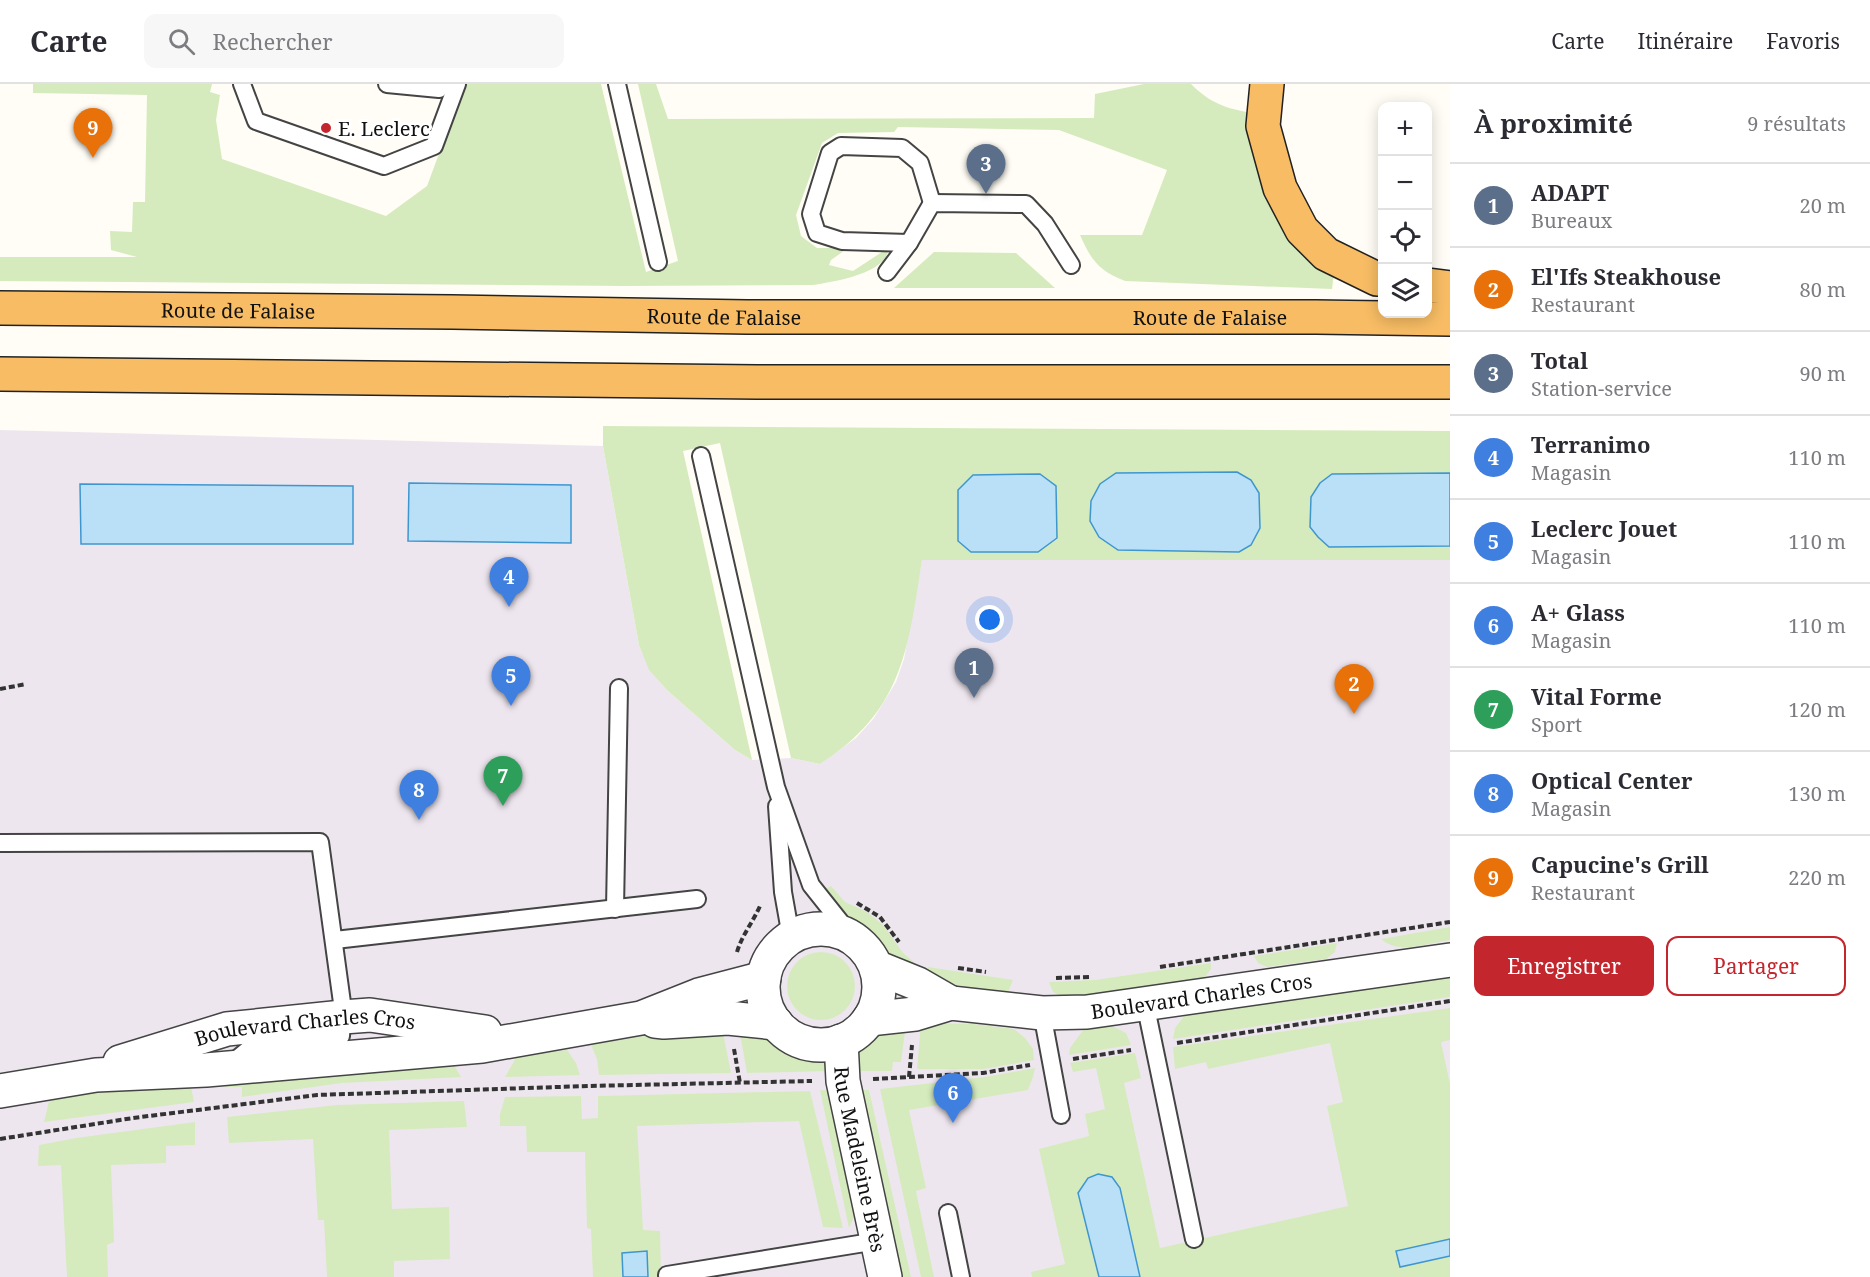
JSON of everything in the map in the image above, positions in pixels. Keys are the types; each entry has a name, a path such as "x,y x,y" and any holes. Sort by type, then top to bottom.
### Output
{"highway":[{"path":"1267,84 1263,126 1280,188 1302,230 1326,254 1378,279"},
{"path":"1432,286 1450,288"},
{"name":"Route de Falaise","path":"0,308 747,317 1450,319"},
{"path":"0,374 757,382 1450,382"}],"street":[{"path":"823,929 839,932 854,939 867,951 876,967 879,985 877,1003 869,1019 857,1032 841,1041 824,1045 806,1042 789,1035 776,1023 765,998 764,978 769,962 791,937 807,930 823,929"},
{"name":"Boulevard Charles Cros","path":"869,1019 915,1014 951,1003 1042,1012 1087,1012 1450,960"},
{"name":"Boulevard Charles Cros","path":"876,967 918,984 951,1003"},
{"name":"Boulevard Charles Cros","path":"726,1004 764,978"},
{"name":"Boulevard Charles Cros","path":"0,1091 96,1075 206,1070 228,1066 482,1046 641,1018 699,995 776,1023"},
{"name":"Boulevard Charles Cros","path":"96,1075 118,1063 227,1029 344,1017 369,1015 522,1038"},
{"name":"Rue Madeleine Brès","path":"841,1041 843,1081 885,1277"}],"lane":[{"path":"242,84 256,121 384,165 434,146 457,84"},
{"path":"387,84 439,89 442,84"},
{"path":"616,84 658,262"},
{"path":"887,272 909,243 932,203 920,163 902,148 841,146 830,153 811,214 817,233 842,241 909,243"},
{"path":"932,203 1026,204 1046,225 1071,265"},
{"path":"701,456 776,787 811,885 854,939"},
{"path":"615,909 619,688"},
{"path":"776,787 783,892 791,937"},
{"path":"0,843 320,842 344,1017 341,1036 249,1049 228,1066"},
{"path":"335,940 697,899"},
{"path":"1145,1003 1194,1239"},
{"path":"1042,1012 1061,1115"},
{"path":"948,1213 961,1277"},
{"path":"667,1275 878,1241"}],"path":[{"path":"0,689 26,684"},
{"path":"811,885 834,880 848,899 880,917 901,945"},
{"path":"740,1083 720,967 736,955 741,938 754,920 764,896 783,892"},
{"path":"1152,968 1450,922"},
{"path":"949,967 997,974"},
{"path":"1052,978 1093,977"},
{"path":"0,1139 134,1118 317,1095 843,1081 983,1073 1450,1001"}],"shaded area":[{"path":"0,430 603,446 639,645 650,670 668,691 735,750 752,760 791,758 820,764 856,738 874,718 896,682 904,659 922,560 1450,440 1450,1277 0,1277"}],"green space":[{"path":"33,84 212,84 210,92 220,95 216,120 222,159 386,216 427,186 465,84 601,84 646,272 678,261 638,84 656,84 668,119 1094,118 1095,94 1144,84 1191,84 1218,104 1251,113 1271,206 1318,268 1334,273 1332,289 1125,281 1097,264 1080,235 1142,235 1167,170 1059,130 898,127 894,132 838,133 822,143 796,215 801,236 817,248 848,248 831,260 829,265 853,271 885,250 888,251 877,266 868,271 822,284 624,286 0,281 0,257 137,257 111,250 110,231 132,232 133,202 145,202 147,95 33,93"},
{"path":"934,252 1016,253 1055,288 894,288"},
{"path":"603,426 1450,431 1450,560 922,560 905,650 897,676 885,700 869,722 848,744 820,764 791,758 720,443 683,451 752,760 735,750 668,691 649,670 639,645 603,446"},
{"path":"831,886 845,902 867,912 883,925 903,953 914,962 913,969 887,954 870,931 839,909 825,889"},
{"path":"1450,927 1450,940 1423,945 1396,946 1381,939"},
{"path":"1337,943 1335,952 1326,959 1267,967 1258,963 1254,956"},
{"path":"821,952 834,955 845,962 852,973 855,986 852,999 845,1010 834,1017 821,1020 808,1017 797,1010 790,999 787,986 790,973 797,962 808,955"},
{"path":"1211,963 1211,969 1205,977 1105,994 1063,997 1053,992 1049,982 1095,980"},
{"path":"928,967 1013,980 1008,992 977,989 926,976"},
{"path":"1450,976 1450,997 1173,1039 1175,1028 1185,1015"},
{"path":"1450,1008 1450,1040 1441,1042 1450,1084 1450,1277 1032,1277 1031,1272 1065,1264 1039,1149 1089,1136 1085,1114 1105,1109 1096,1068 1073,1072 1070,1063 1135,1053 1141,1078 1124,1083 1160,1248 1348,1206 1327,1106 1343,1102 1330,1043 1208,1069 1206,1062 1175,1069 1173,1047"},
{"path":"921,1023 973,1024 1014,1029 1033,1049 1034,1060 984,1069 917,1069"},
{"path":"906,1024 901,1062 893,1062 892,1071 851,1071 854,1061 865,1045 879,1035"},
{"path":"1112,1026 1126,1033 1131,1045 1069,1055 1070,1048 1084,1029"},
{"path":"722,1028 731,1073 599,1075 597,1059 591,1045 655,1034"},
{"path":"739,1028 753,1032 795,1054 827,1059 828,1071 747,1073"},
{"path":"567,1050 576,1063 580,1075 505,1077 517,1056"},
{"path":"454,1065 461,1077 342,1083 242,1097 242,1087 225,1087 228,1080"},
{"path":"1035,1068 1028,1090 909,1110 926,1188 916,1191 934,1277 921,1277 880,1089 985,1077"},
{"path":"179,1081 191,1087 194,1102 44,1122 49,1101"},
{"path":"820,1090 833,1091 858,1208 849,1228"},
{"path":"855,1090 869,1090 911,1277 898,1277"},
{"path":"810,1091 843,1228 823,1227 799,1121 637,1126 643,1230 660,1231 661,1277 593,1277 591,1229 587,1228 585,1152 527,1152 526,1126 500,1126 500,1114 505,1097 581,1096 582,1119 598,1118 598,1096"},
{"path":"464,1101 467,1127 389,1130 392,1209 449,1207 450,1259 394,1261 394,1277 327,1277 324,1220 318,1220 313,1139 229,1143 227,1117 337,1105"},
{"path":"195,1122 195,1145 166,1146 166,1163 111,1165 114,1242 107,1245 108,1277 67,1277 61,1165 38,1166 39,1145"}],"water":[{"path":"1237,472 1251,480 1259,493 1260,528 1251,545 1239,552 1118,550 1099,537 1090,521 1091,501 1100,484 1116,473"},
{"path":"1450,473 1450,546 1329,547 1310,527 1311,497 1320,483 1332,474"},
{"path":"1040,474 1056,486 1057,538 1038,552 971,552 958,541 958,490 973,475"},
{"path":"409,483 571,485 571,543 408,541"},
{"path":"80,484 353,486 353,544 81,544"},
{"path":"1098,1174 1112,1177 1120,1188 1140,1277 1099,1277 1078,1193 1088,1178"},
{"path":"1450,1239 1450,1256 1400,1267 1396,1251"},
{"path":"647,1251 648,1277 623,1277 622,1253"}],"place":[{"name":"E. Leclerc","path":"326,128"},
{"name":"Capucine's Grill","path":"93,158"},
{"name":"Total","path":"986,194"},
{"name":"Terranimo","path":"509,607"},
{"name":"ADAPT","path":"974,698"},
{"name":"Leclerc Jouet","path":"511,706"},
{"name":"El'Ifs Steakhouse","path":"1354,714"},
{"name":"Vital Forme","path":"503,806"},
{"name":"Optical Center","path":"419,820"},
{"name":"A+ Glass","path":"953,1123"}]}
